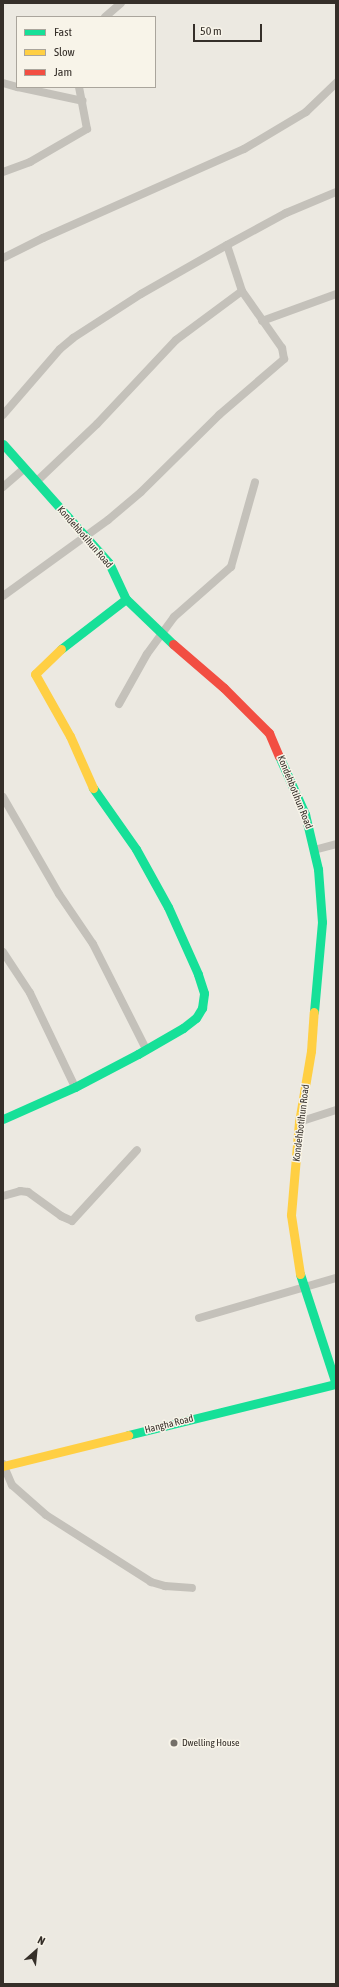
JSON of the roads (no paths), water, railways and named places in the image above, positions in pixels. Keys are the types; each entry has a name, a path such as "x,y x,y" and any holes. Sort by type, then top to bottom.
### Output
{"main road":[{"name":"Kondehbotihun Road","path":"3,444 109,563 126,599 161,634 224,688 269,733 305,814 314,850 321,892 322,922 310,1051 299,1122 291,1215 295,1254 303,1288 336,1384"},
{"path":"3,1119 75,1087 146,1049 196,1018 204,994 184,939 168,906 136,849 92,786 70,736 35,674 59,650 126,599"},
{"name":"Hangha Road","path":"3,1466 336,1384"}],"street":[{"path":"106,16 121,3"},
{"path":"3,83 16,86"},
{"path":"3,258 43,238 244,148 306,112 336,83"},
{"path":"23,88 83,101"},
{"path":"3,172 30,162 86,129 83,101 79,88"},
{"path":"3,415 60,349 73,338 141,294 228,245 286,213 336,192"},
{"path":"3,596 85,537 141,492 218,415 284,359 282,348 242,291 228,245"},
{"path":"36,482 97,424 176,340 242,291"},
{"path":"262,321 336,294"},
{"path":"3,487 24,469"},
{"path":"119,704 161,634 195,596 231,567 255,482"},
{"path":"3,796 59,894 93,944 146,1049"},
{"path":"314,850 336,844"},
{"path":"3,952 30,993 75,1087"},
{"path":"299,1122 336,1110"},
{"path":"3,1196 20,1191 28,1192 60,1216 72,1221 137,1150"},
{"path":"199,1318 336,1278"},
{"path":"3,1466 12,1486 46,1515 151,1582 165,1586 192,1588"}],"place":[{"name":"Dwelling House","path":"174,1743"}]}
